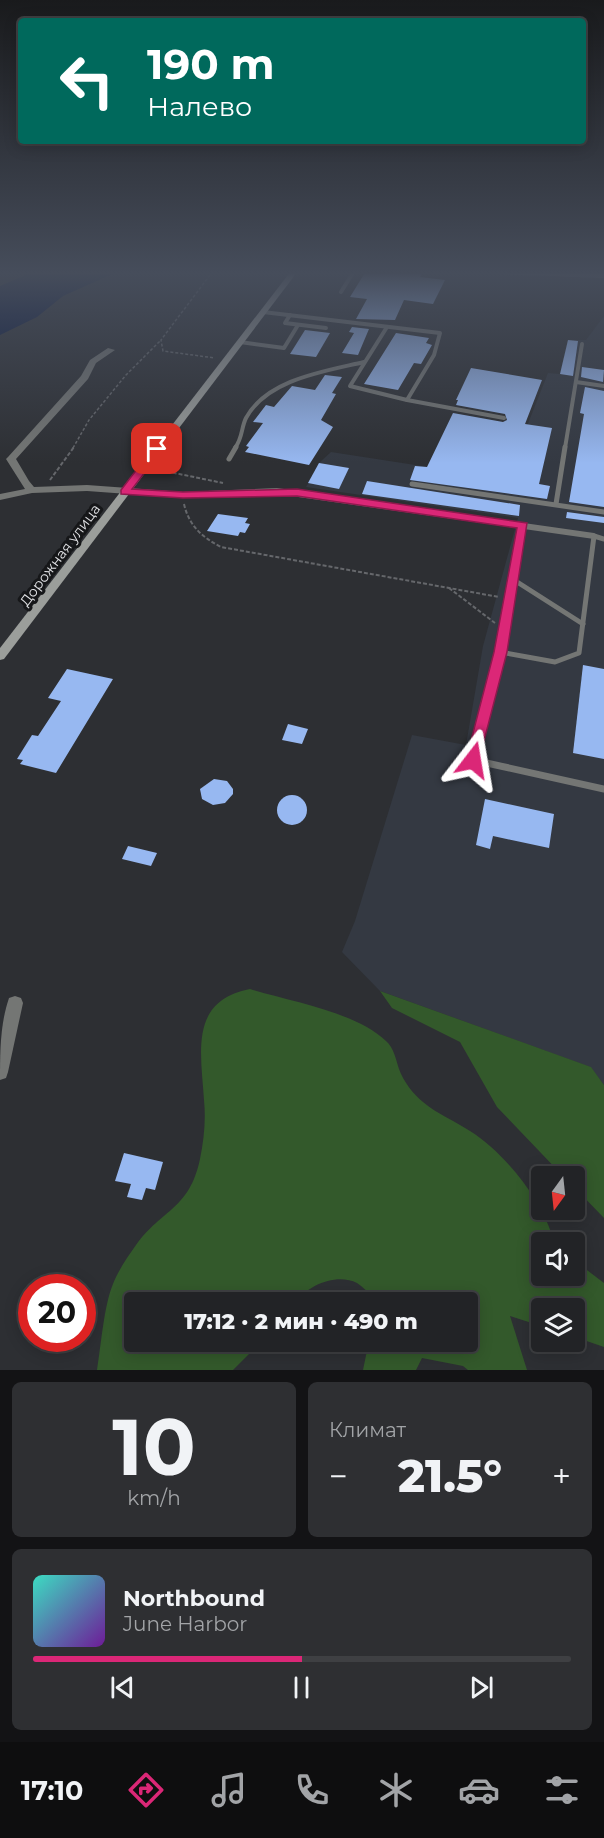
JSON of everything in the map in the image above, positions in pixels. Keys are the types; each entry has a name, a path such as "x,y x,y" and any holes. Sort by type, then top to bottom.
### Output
{"street":[{"name":"Дорожная улица","path":"0,656 245,335"},
{"path":"32,490 25,483 11,459 84,377 93,362 111,350"},
{"path":"0,497 32,490 87,488 183,495 287,492 599,537"},
{"path":"0,1072 15,1003"}],"lane":[{"path":"240,342 284,348 291,335"},
{"path":"382,335 350,386 407,400 504,418"},
{"path":"407,400 434,355 439,335"},
{"path":"556,504 582,344"},
{"path":"229,459 244,434 244,421 256,403 276,389 317,374 364,362"},
{"path":"576,382 604,386"},
{"path":"412,484 604,512"},
{"path":"523,525 500,652 473,760 604,789"},
{"path":"500,652 555,662 579,653 599,537"},
{"path":"514,580 583,624"}],"path":[{"path":"47,489 51,477 81,437 89,420 126,375 165,335"},
{"path":"161,340 163,351 170,354 226,359"},
{"path":"183,495 185,514 190,524 202,537 221,547 510,599"},
{"path":"448,588 504,630"}],"shaded area":[{"path":"590,335 604,335 604,1085 590,1067 380,991 342,952 355,921 412,735 466,745 483,646 518,518 306,487 319,463 331,452 506,479 548,373 560,374 568,340 586,340"}],"green space":[{"path":"250,989 302,1003 358,1022 386,1041 391,1047 403,1078 420,1099 483,1140 509,1165 531,1194 531,1220 546,1220 551,1232 531,1232 531,1286 585,1286 585,1269 604,1283 604,1347 585,1340 585,1298 531,1298 531,1323 510,1316 527,1370 468,1370 463,1366 422,1358 416,1370 363,1370 367,1352 478,1352 478,1292 368,1292 359,1284 341,1279 324,1282 306,1292 124,1292 124,1352 251,1352 233,1370 97,1370 107,1303 118,1274 146,1233 182,1199 195,1176 203,1144 204,1129 205,1107 201,1064 203,1031 208,1017 217,1005 230,995"},
{"path":"380,991 591,1067 604,1085 604,1218 585,1198 585,1166 553,1166 497,1107 460,1042 392,1008"}],"building":[{"path":"302,335 329,335 316,357 290,354"},
{"path":"353,335 366,335 358,355 342,353"},
{"path":"395,335 429,338 426,343 432,345 421,364 414,363 398,390 364,384"},
{"path":"568,340 578,341 573,376 560,374"},
{"path":"582,367 604,370 603,382 581,377"},
{"path":"471,368 542,380 525,424 552,428 539,484 550,486 547,499 410,480 415,466 427,467 453,413 503,422 507,420 505,414 456,405 458,400 456,400"},
{"path":"325,375 342,377 332,393 336,394 321,420 333,427 309,465 245,452 249,447 246,446 263,423 253,422 266,405 274,407 292,386 315,390"},
{"path":"585,387 604,391 604,507 569,502 584,414 580,413"},
{"path":"319,463 349,468 339,489 308,483"},
{"path":"367,481 520,505 519,516 362,494"},
{"path":"567,512 604,517 604,523 566,518"},
{"path":"218,514 248,518 245,523 250,524 245,533 240,532 238,536 207,531"},
{"path":"583,665 604,669 604,759 573,753"},
{"path":"67,669 113,679 56,773 20,764 23,760 17,759 32,735 38,736 61,701 48,698"},
{"path":"288,724 308,729 302,744 282,740"},
{"path":"214,779 227,781 233,789 233,794 225,803 213,805 202,799 200,789"},
{"path":"292,795 298,796 306,804 306,816 298,824 292,825 286,824 278,816 277,810 278,804 286,796"},
{"path":"485,799 554,814 549,848 493,836 490,849 476,845"},
{"path":"128,846 157,853 151,866 122,859"},
{"path":"124,1153 163,1162 155,1190 146,1188 142,1200 127,1197 131,1184 115,1181"}],"route":[{"path":"157,449 124,492 183,495 256,491 297,492 523,525 500,652 473,760"}]}
